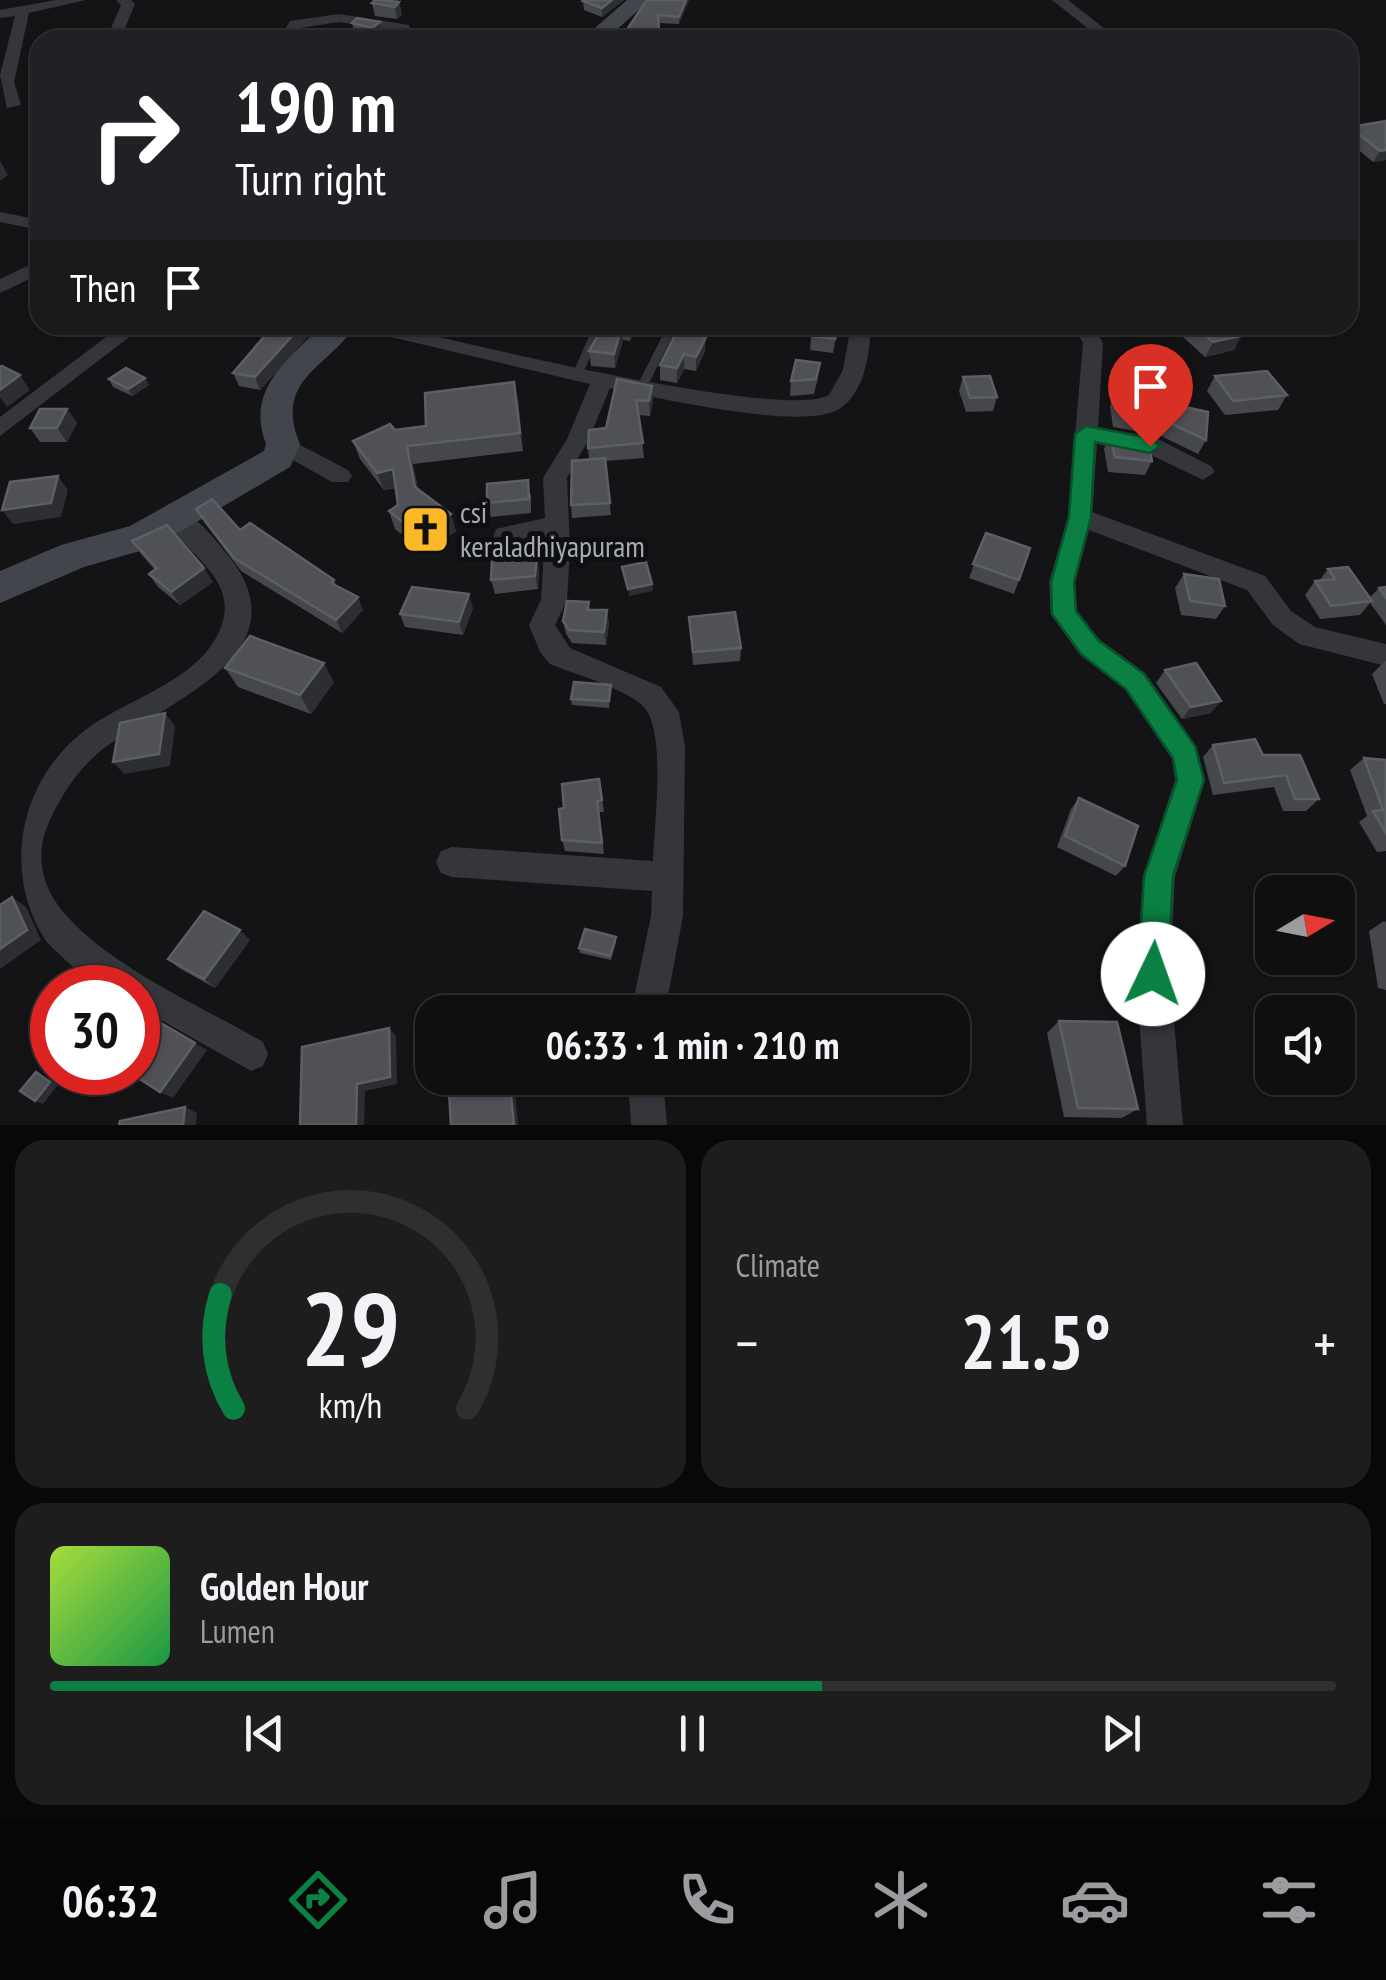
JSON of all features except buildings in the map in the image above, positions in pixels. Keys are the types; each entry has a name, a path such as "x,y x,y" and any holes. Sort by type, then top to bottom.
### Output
{"street":[{"path":"0,14 79,0"},
{"path":"117,30 128,4 123,0"},
{"path":"604,30 640,0"},
{"path":"1059,0 1098,30"},
{"path":"13,104 6,82 23,10"},
{"path":"292,30 296,24 339,18 404,30"},
{"path":"0,217 30,223"},
{"path":"0,286 30,271"},
{"path":"0,428 123,335"},
{"path":"331,335 291,375 277,396 272,420 283,444 340,476"},
{"path":"409,335 642,386 732,402 816,410 838,400 845,389 860,350 861,335"},
{"path":"1089,335 1094,343 1080,517 1062,582 1064,614 1090,647 1135,681 1186,755 1190,780 1158,876 1153,974 1166,1125"},
{"path":"591,376 578,439 555,478 554,600 542,626 548,644 560,656 651,695 665,712 671,746 667,916 651,995"},
{"path":"1086,434 1150,446 1203,472"},
{"path":"0,588 74,555 141,537 255,474 278,458 283,444"},
{"path":"1080,517 1256,582 1282,618 1308,636 1386,655"},
{"path":"176,518 234,583 238,610 227,641 209,664 176,692 88,744 59,776 26,848 28,878 62,935 251,1054"},
{"path":"508,556 505,536 557,524"},
{"path":"452,862 668,876"},
{"path":"647,1095 649,1125"}],"lane":[{"path":"591,376 597,335"},
{"path":"642,386 668,335"}],"place":[{"name":"csi keraladhiyapuram","path":"425,530"}],"route":[{"path":"1150,446 1086,434 1080,517 1062,582 1064,614 1090,647 1135,681 1186,755 1190,780 1158,876 1153,974"}]}
